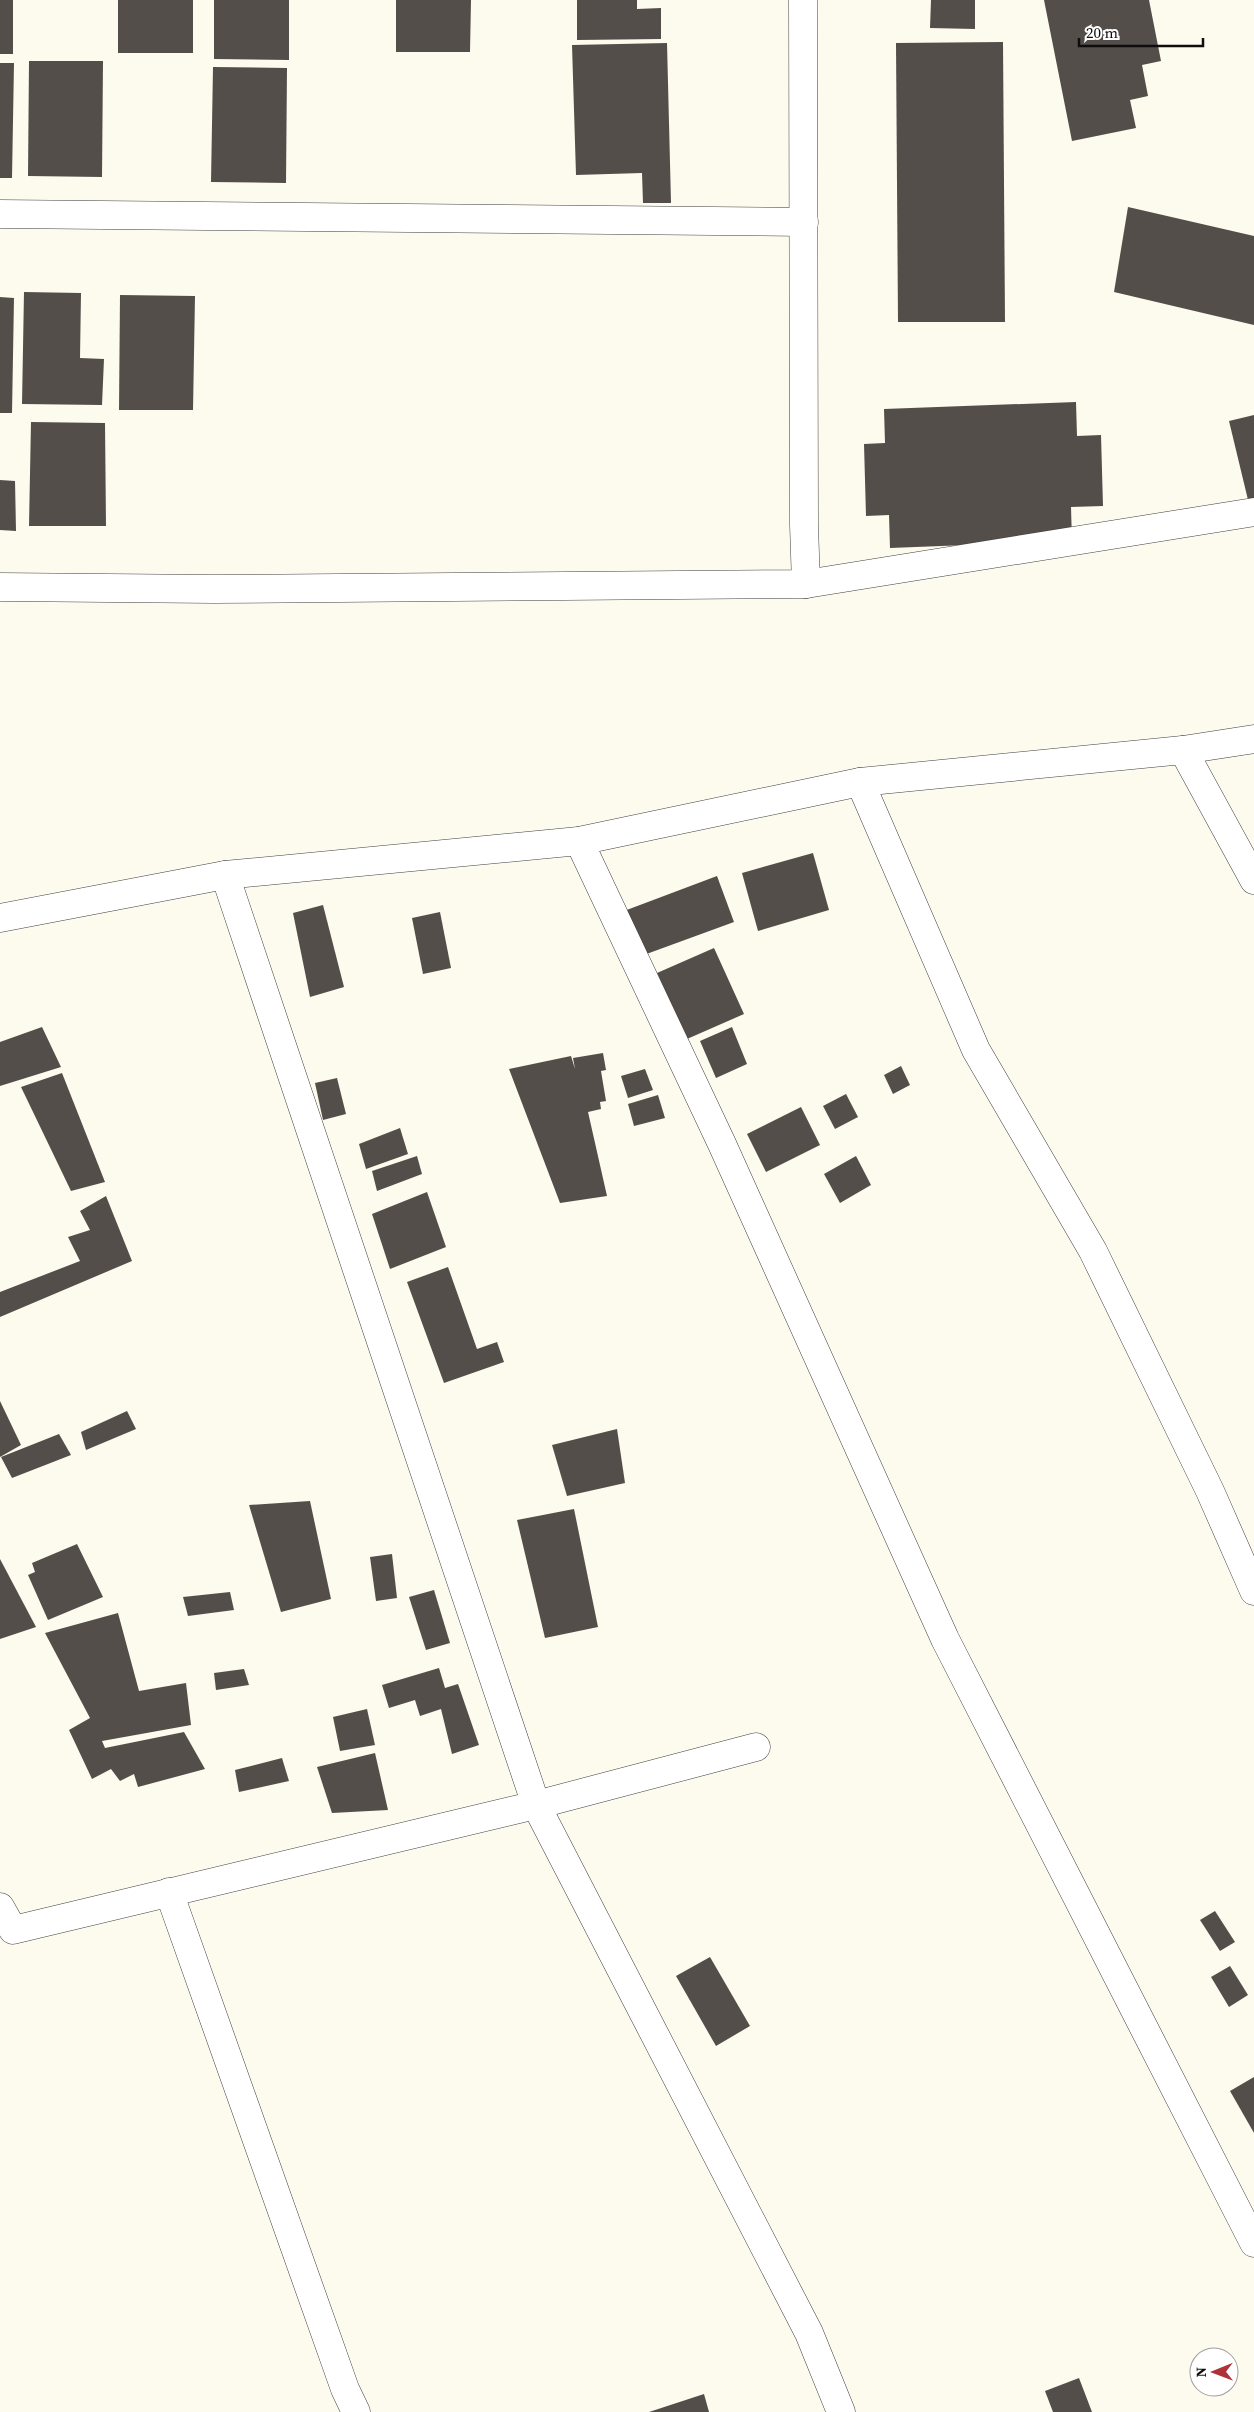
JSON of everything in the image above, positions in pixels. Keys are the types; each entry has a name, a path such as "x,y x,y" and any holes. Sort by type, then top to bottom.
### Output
{"street":[{"path":"803,0 804,525 806,584"},
{"path":"0,214 804,222"},
{"path":"0,587 224,589 806,584 1254,512"},
{"path":"0,918 226,875 579,841 860,782 1183,750 1254,739"},
{"path":"1183,750 1254,880"},
{"path":"860,782 976,1050 1093,1251 1210,1491 1254,1591"},
{"path":"579,841 722,1144 945,1639 1254,2243"},
{"path":"226,875 536,1805 809,2333 841,2412"},
{"path":"0,1907 13,1930 536,1805 756,1747"},
{"path":"169,1892 342,2380 356,2412"}],"building":[{"path":"0,0 13,0 13,54 0,54"},
{"path":"118,0 193,0 193,53 118,53"},
{"path":"214,0 289,0 289,60 214,59"},
{"path":"396,0 471,0 470,52 396,52"},
{"path":"577,0 637,0 637,9 661,8 661,39 577,40"},
{"path":"931,0 975,0 975,29 930,28"},
{"path":"1044,0 1149,0 1161,61 1142,65 1148,96 1130,100 1136,128 1072,141"},
{"path":"1003,42 1005,322 898,322 896,43"},
{"path":"667,43 671,203 643,203 642,173 576,175 572,45"},
{"path":"29,61 103,61 102,177 28,176"},
{"path":"0,63 14,63 12,178 0,178"},
{"path":"213,67 287,68 286,183 211,182"},
{"path":"1128,207 1254,236 1254,325 1114,292"},
{"path":"24,292 81,293 80,358 104,359 102,405 22,404"},
{"path":"120,295 195,296 193,410 119,410"},
{"path":"0,297 14,298 12,413 0,413"},
{"path":"1076,402 1077,436 1101,435 1103,506 1071,507 1072,541 890,548 889,515 866,516 864,444 885,443 884,409"},
{"path":"1254,415 1254,502 1249,504 1229,421"},
{"path":"31,422 105,423 106,526 29,526"},
{"path":"0,480 15,481 16,531 0,530"},
{"path":"813,853 829,910 758,931 742,873"},
{"path":"717,876 734,922 641,956 624,911"},
{"path":"323,905 344,987 310,997 293,913"},
{"path":"440,912 451,968 423,974 412,918"},
{"path":"714,948 744,1014 687,1039 657,973"},
{"path":"42,1027 61,1067 0,1086 0,1042"},
{"path":"732,1027 747,1064 716,1078 700,1041"},
{"path":"603,1053 606,1070 601,1071 606,1101 600,1102 601,1109 588,1112 607,1196 560,1203 509,1069 571,1056 575,1069 573,1058"},
{"path":"901,1066 910,1085 893,1094 884,1075"},
{"path":"645,1069 653,1090 628,1098 621,1076"},
{"path":"62,1073 105,1182 71,1191 21,1087"},
{"path":"337,1078 346,1114 323,1120 315,1083"},
{"path":"846,1094 858,1117 835,1129 823,1106"},
{"path":"658,1095 665,1118 634,1126 628,1104"},
{"path":"801,1107 820,1145 766,1172 747,1134"},
{"path":"400,1128 408,1154 366,1169 359,1144"},
{"path":"417,1156 422,1174 377,1191 372,1171"},
{"path":"856,1156 871,1185 840,1203 824,1174"},
{"path":"427,1192 446,1247 390,1269 372,1214"},
{"path":"106,1196 132,1261 0,1317 0,1292 80,1261 68,1237 90,1230 80,1211"},
{"path":"448,1267 477,1349 497,1342 504,1362 444,1383 407,1282"},
{"path":"0,1401 21,1445 0,1457"},
{"path":"127,1411 136,1429 86,1450 81,1432"},
{"path":"617,1429 625,1483 567,1496 552,1445"},
{"path":"59,1434 71,1455 12,1478 1,1457"},
{"path":"310,1501 331,1599 281,1612 249,1505"},
{"path":"574,1509 598,1627 545,1638 517,1520"},
{"path":"77,1544 103,1597 48,1620 28,1575 35,1572 32,1563"},
{"path":"392,1554 397,1598 376,1601 370,1557"},
{"path":"0,1559 36,1627 0,1639"},
{"path":"434,1590 450,1643 426,1650 409,1597"},
{"path":"230,1592 234,1610 188,1616 183,1597"},
{"path":"118,1613 139,1691 186,1683 191,1725 102,1741 105,1748 184,1732 205,1769 138,1787 134,1774 120,1781 111,1769 92,1779 69,1730 90,1718 45,1633"},
{"path":"439,1668 445,1688 458,1684 479,1745 452,1754 441,1709 420,1716 415,1700 389,1708 382,1685"},
{"path":"244,1669 249,1685 216,1690 214,1673"},
{"path":"367,1709 375,1745 340,1751 333,1717"},
{"path":"375,1753 388,1810 332,1813 317,1767"},
{"path":"282,1758 289,1781 239,1792 235,1770"},
{"path":"1215,1911 1235,1942 1220,1951 1200,1920"},
{"path":"710,1957 750,2026 716,2046 676,1976"},
{"path":"1230,1966 1248,1995 1229,2007 1211,1977"},
{"path":"1254,2077 1254,2133 1230,2091"},
{"path":"1079,2378 1092,2412 1053,2412 1045,2391"},
{"path":"704,2394 709,2412 649,2412"}]}
